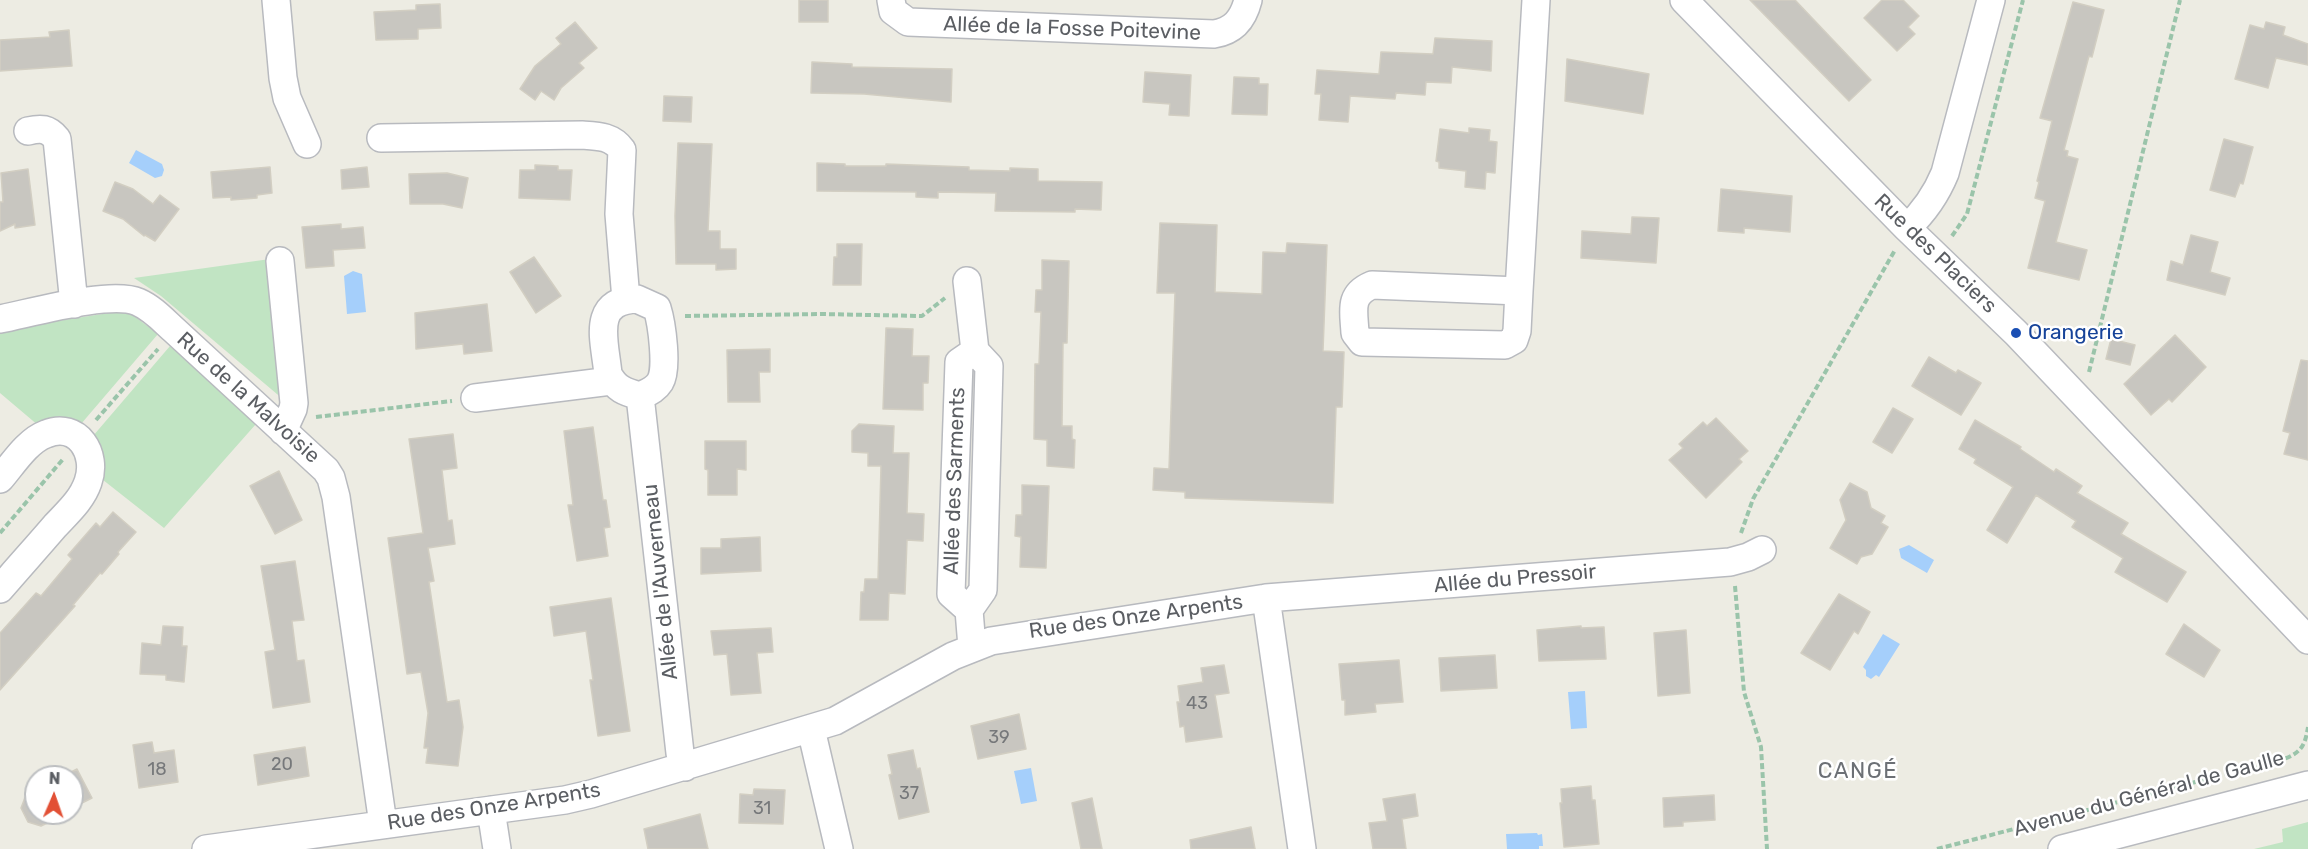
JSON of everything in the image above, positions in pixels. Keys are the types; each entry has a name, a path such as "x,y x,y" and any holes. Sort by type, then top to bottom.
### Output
{"street":[{"path":"276,0 287,98 307,144"},
{"name":"Allée de la Fosse Poitevine","path":"891,0 894,11 908,22 1214,34 1227,32 1240,21 1248,0"},
{"path":"1519,291 1372,285 1357,293 1354,301 1354,333 1362,342 1505,345 1514,340 1517,331 1536,0"},
{"name":"Rue des Placiers","path":"1684,0 1907,228 2016,333 2308,640"},
{"path":"1907,228 1922,214 1936,194 1945,173 1992,0"},
{"path":"28,131 40,128 51,131 57,139 74,304"},
{"path":"381,138 582,135 607,137 616,142 622,150 620,214 626,300"},
{"path":"280,261 294,403 283,431"},
{"name":"Allée des Sarments","path":"967,281 975,351 989,366 983,591 969,610 972,648"},
{"name":"Rue de la Malvoisie","path":"0,319 74,304 126,298 149,308 319,463 331,478 338,509 383,824"},
{"path":"637,299 657,308 660,319 664,372 660,382 654,389 640,396 617,388 608,374 604,317 608,309 616,303 637,299"},
{"path":"475,398 611,381"},
{"name":"Allée de l'Auverneau","path":"640,396 680,753 685,767"},
{"path":"0,479 24,450 44,434 59,430 80,438 91,458 92,471 80,498 0,589"},
{"name":"Allée du Pressoir","path":"1266,598 1730,562 1762,550"},
{"name":"Rue des Onze Arpents","path":"206,849 566,800 811,729 846,715 972,648 1014,636 1266,598 1302,849"},
{"path":"811,729 839,849"},
{"name":"Avenue du Général de Gaulle","path":"2062,849 2308,785"},
{"path":"491,810 497,849"}],"path":[{"path":"1949,267 1959,255 1952,235 1967,214 2023,0"},
{"path":"2074,394 2087,380 2180,0"},
{"path":"1767,849 1761,747 1744,692 1734,579 1730,562 1753,499 1907,228"},
{"path":"660,319 682,316 820,314 922,316 967,281"},
{"path":"283,431 304,418 475,398"},
{"name":"Avenue du Général de Gaulle","path":"1937,849 2284,759 2294,755 2305,744 2308,727"}],"green space":[{"path":"270,259 284,400 161,296 134,278"},
{"path":"115,312 130,313 158,334 81,424 39,426 0,393 0,330"},
{"path":"170,346 256,424 164,528 98,476 93,436"},
{"path":"2308,822 2308,849 2254,849 2283,842 2282,829"}],"water":[{"path":"136,150 162,164 164,170 162,176 155,178 129,163"},
{"path":"353,271 362,274 366,312 347,314 344,276"},
{"path":"1909,545 1934,560 1927,573 1901,558 1899,549"},
{"path":"1883,634 1900,644 1879,677 1876,675 1871,679 1866,676 1866,670 1863,667"},
{"path":"1585,691 1587,728 1571,729 1568,692"},
{"path":"1031,768 1037,801 1021,804 1014,771"},
{"path":"1506,834 1542,834 1543,846 1539,846 1539,849 1507,849"}],"building":[{"path":"799,0 828,0 828,22 799,22"},
{"path":"1750,0 1795,0 1871,80 1849,101"},
{"path":"1882,0 1903,0 1919,16 1908,27 1915,34 1897,51 1864,18"},
{"path":"2073,2 2104,10 2064,150 2068,151 2067,156 2078,159 2056,242 2087,250 2079,280 2028,268 2045,201 2035,198 2052,121 2040,118"},
{"path":"440,4 441,28 418,29 418,39 376,40 374,12 416,10 416,5"},
{"path":"575,22 597,48 579,63 584,68 561,88 554,100 541,91 535,100 520,89 535,66 561,44 556,38"},
{"path":"2266,22 2285,27 2283,35 2308,44 2308,65 2276,58 2268,88 2235,79 2250,25 2264,29"},
{"path":"69,30 72,66 0,71 0,40 50,37 49,32"},
{"path":"1435,38 1492,41 1491,71 1452,67 1451,83 1426,82 1425,95 1396,93 1395,99 1350,96 1348,122 1319,120 1321,94 1315,94 1317,70 1379,74 1381,52 1433,54"},
{"path":"1567,59 1649,74 1643,114 1565,101"},
{"path":"812,62 852,64 852,67 952,69 951,102 864,94 811,93"},
{"path":"1145,72 1191,75 1189,116 1169,115 1170,104 1143,102"},
{"path":"1234,77 1259,78 1259,84 1268,84 1267,115 1232,114"},
{"path":"664,96 692,97 691,122 663,121"},
{"path":"1469,128 1490,130 1489,141 1497,142 1495,173 1486,172 1485,189 1465,187 1466,171 1439,168 1439,162 1436,161 1440,129 1469,133"},
{"path":"2224,139 2253,147 2243,184 2240,183 2235,197 2210,190"},
{"path":"678,143 712,144 708,231 720,231 720,249 736,249 736,269 716,270 716,264 676,264"},
{"path":"817,163 845,164 845,166 886,166 886,164 969,167 969,170 1038,169 1038,181 1102,182 1101,210 995,211 996,193 938,192 938,198 916,197 916,192 817,191"},
{"path":"535,165 558,166 558,170 572,170 570,200 519,198 520,170 535,170"},
{"path":"270,167 272,193 257,195 257,198 231,200 231,197 213,198 211,172"},
{"path":"367,167 369,187 342,189 341,170"},
{"path":"28,169 35,225 15,228 15,224 0,231 0,202 3,202 1,173"},
{"path":"447,173 468,178 462,208 443,204 410,204 409,174"},
{"path":"115,182 133,189 153,204 160,195 179,209 155,241 144,236 123,219 103,211"},
{"path":"1721,189 1792,196 1790,232 1744,228 1744,233 1718,231"},
{"path":"1632,217 1659,218 1656,263 1581,258 1582,231 1631,234"},
{"path":"1160,223 1217,225 1215,292 1262,294 1263,252 1286,253 1287,243 1327,245 1323,351 1344,352 1342,407 1336,407 1333,503 1185,498 1185,492 1153,490 1154,468 1169,469 1175,293 1157,293"},
{"path":"341,224 341,229 363,227 365,248 333,250 334,266 306,268 302,227"},
{"path":"2191,235 2218,242 2210,272 2230,278 2225,295 2167,280 2171,261 2183,265"},
{"path":"837,244 862,244 861,285 833,285"},
{"path":"534,257 561,296 536,313 510,272"},
{"path":"1042,260 1069,261 1067,343 1063,343 1062,426 1072,426 1072,439 1075,440 1074,468 1047,466 1047,440 1034,439 1035,364 1039,364 1041,312 1035,312 1036,290 1042,290"},
{"path":"487,304 492,351 464,354 463,344 416,349 415,313"},
{"path":"886,328 913,329 912,356 929,356 928,383 923,383 923,410 883,409"},
{"path":"2175,335 2206,367 2172,402 2169,399 2151,415 2124,384"},
{"path":"2111,339 2135,345 2130,365 2106,359"},
{"path":"770,349 770,372 759,372 760,402 728,402 727,350"},
{"path":"1929,357 1956,373 1958,370 1981,383 1961,415 1912,386"},
{"path":"2301,360 2308,361 2308,460 2284,454 2290,433 2283,431"},
{"path":"1893,408 1913,419 1892,453 1873,442"},
{"path":"1716,418 1748,451 1739,459 1742,462 1706,498 1669,460 1683,448 1679,444 1703,422 1707,426"},
{"path":"1975,420 2021,447 2020,449 2054,472 2056,469 2082,486 2077,493 2128,523 2121,534 2186,572 2167,602 2115,572 2123,558 2072,527 2076,521 2036,495 2007,543 1987,530 2013,487 1974,463 1976,459 1959,449"},
{"path":"859,424 894,426 893,453 909,453 907,513 924,514 923,541 907,540 905,594 889,593 888,620 860,620 861,592 864,592 865,579 878,579 881,466 868,466 868,453 852,452 852,431"},
{"path":"593,427 603,500 606,500 610,527 604,528 608,556 577,561 568,505 573,505 564,431"},
{"path":"453,434 457,468 442,470 448,521 452,520 455,544 428,548 434,581 429,582 447,702 459,700 463,727 458,766 426,763 428,748 424,748 428,713 421,672 407,674 388,538 423,533 409,439"},
{"path":"705,441 746,441 746,470 737,469 737,495 708,495"},
{"path":"279,471 302,520 275,534 250,486"},
{"path":"1850,483 1867,492 1871,508 1885,516 1881,523 1888,527 1872,554 1861,557 1857,564 1830,548 1846,520 1840,500"},
{"path":"1022,485 1049,486 1046,568 1020,567 1021,537 1015,536 1016,515 1022,515"},
{"path":"113,512 136,532 73,605 75,606 0,690 0,633 36,593 41,596 72,559 68,555 96,523 100,527"},
{"path":"760,537 761,571 701,574 701,548 721,548 721,539"},
{"path":"295,561 304,620 292,621 297,661 304,660 310,702 273,708 265,652 275,650 261,566"},
{"path":"1839,594 1870,612 1858,634 1854,631 1830,670 1801,653"},
{"path":"611,598 630,731 598,736 586,631 554,636 550,607"},
{"path":"2184,624 2220,650 2204,677 2166,654"},
{"path":"163,626 183,627 182,646 187,646 184,682 166,680 166,675 140,674 142,643 161,645"},
{"path":"1581,626 1581,628 1604,627 1606,659 1539,661 1537,630"},
{"path":"771,628 773,652 757,653 761,693 731,695 727,654 714,655 711,631"},
{"path":"1686,630 1690,693 1658,696 1654,633"},
{"path":"1495,655 1497,688 1441,691 1439,658"},
{"path":"1399,660 1403,702 1375,704 1376,712 1345,715 1339,664"},
{"path":"1224,665 1229,693 1215,695 1222,737 1186,742 1184,726 1180,727 1178,686 1203,682 1201,668"},
{"path":"1019,714 1026,749 978,759 971,726"},
{"path":"152,742 154,753 174,750 178,782 139,788 133,745"},
{"path":"305,747 309,776 258,785 254,755"},
{"path":"913,750 917,769 920,768 929,812 899,819 889,775 892,774 888,755"},
{"path":"84,783 92,798 84,802"},
{"path":"1591,786 1592,800 1595,800 1599,844 1564,847 1561,789"},
{"path":"754,789 785,790 783,824 739,823 740,794 753,795"},
{"path":"1415,794 1418,816 1402,819 1406,849 1373,849 1369,823 1387,821 1383,799"},
{"path":"1714,795 1715,820 1683,822 1683,826 1664,827 1663,798"},
{"path":"1092,798 1102,849 1081,849 1072,803"},
{"path":"700,814 708,849 648,849 644,829"},
{"path":"1251,827 1255,849 1191,849 1190,840"}],"place":[{"name":"Orangerie","path":"2016,333"}],"district":[{"name":"CANGÉ","path":"1858,772"}]}
